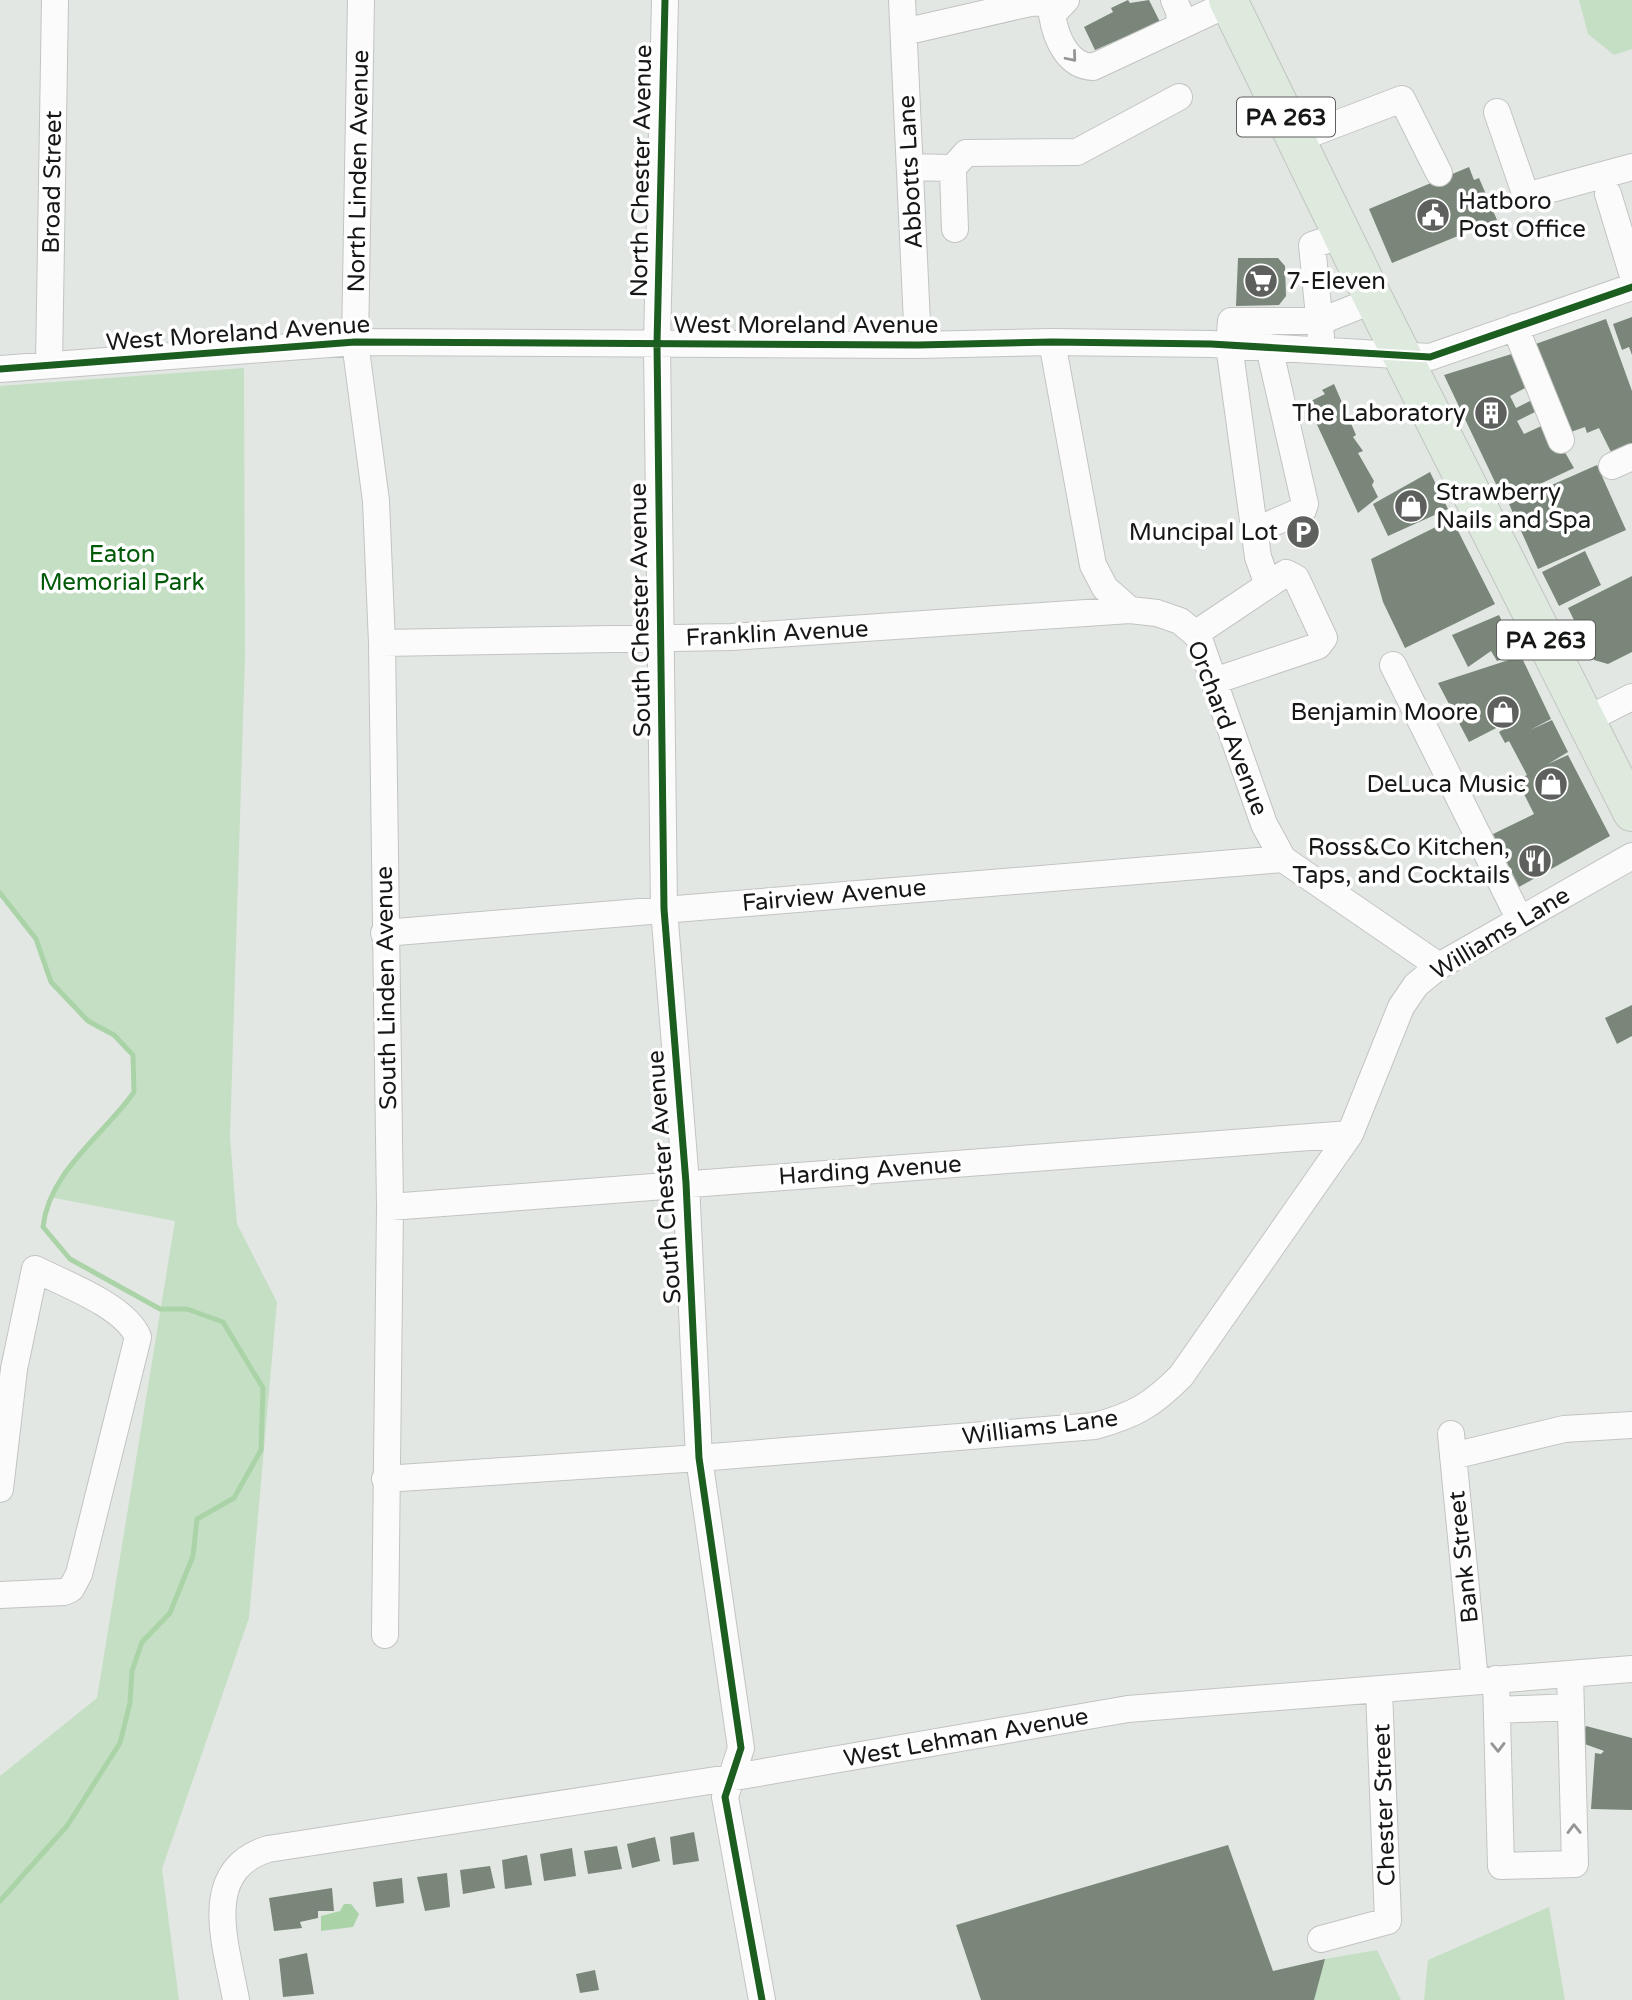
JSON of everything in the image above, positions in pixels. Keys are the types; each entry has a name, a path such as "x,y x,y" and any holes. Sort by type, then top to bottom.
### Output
{"highway":[{"name":"PA 263","path":"1229,1 1374,300 1632,812"}],"street":[{"name":"Broad Street","path":"49,365 55,0"},
{"name":"North Linden Avenue","path":"355,342 361,0"},
{"name":"North Chester Avenue","path":"657,344 665,0"},
{"name":"Abbotts Lane","path":"902,0 918,345"},
{"path":"1174,0 1180,14 1178,27"},
{"path":"904,32 1030,3 1065,1"},
{"path":"1065,1 1052,15 1054,28 1071,60 1081,66 1093,67 1229,1"},
{"path":"955,229 951,170 966,153 1077,152 1179,97"},
{"path":"1297,139 1402,99 1439,173"},
{"path":"1497,112 1525,196 1632,167"},
{"path":"910,167 951,170"},
{"path":"1608,194 1632,273"},
{"path":"1321,350 1321,321 1312,245 1342,234"},
{"name":"West Moreland Avenue","path":"0,369 355,342 918,345 1052,342 1229,345 1430,356 1632,287"},
{"path":"1268,585 1258,557 1254,531 1229,345 1231,321 1321,321 1374,300"},
{"path":"1515,327 1561,440"},
{"name":"South Linden Avenue","path":"355,342 376,501 382,643 384,933 390,1207 385,1635"},
{"path":"1052,342 1093,565 1105,589 1130,610"},
{"name":"South Chester Avenue","path":"657,344 658,640 664,909 686,1184 699,1458 741,1748 725,1797 762,2000"},
{"path":"1254,531 1303,510 1305,504 1269,347"},
{"path":"1195,634 1286,573 1292,573 1324,638 1318,646 1214,681"},
{"name":"Orchard Avenue","path":"1130,610 1157,613 1180,621 1195,634 1264,824 1283,859 1439,966"},
{"name":"Franklin Avenue","path":"382,643 658,640 1130,610"},
{"path":"1393,665 1520,920"},
{"path":"1586,720 1632,696"},
{"name":"Williams Lane","path":"385,1479 699,1458 1095,1426 1128,1417 1148,1406 1181,1376 1350,1134 1401,1007 1416,985 1439,966 1632,856"},
{"name":"Fairview Avenue","path":"384,933 1283,859"},
{"name":"Harding Avenue","path":"390,1207 1350,1134"},
{"path":"0,1489 7,1368 35,1269 116,1311 134,1327 138,1337 79,1574 71,1589 64,1592 0,1595"},
{"name":"Bank Street","path":"1571,1707 1575,1864 1501,1866 1497,1710 1486,1680 1452,1445 1564,1429 1632,1425"},
{"name":"West Lehman Avenue","path":"236,2000 221,1908 229,1877 255,1853 729,1778 1128,1709 1632,1669"},
{"path":"1497,1710 1571,1707 1570,1674"},
{"name":"Chester Street","path":"1321,1939 1388,1921 1379,1689"}],"green space":[{"path":"1579,0 1632,0 1632,49 1614,55 1588,34"},
{"name":"Eaton Memorial Park","path":"244,368 245,657 230,1137 237,1224 277,1302 249,1618 162,1869 179,2000 0,2000 0,1776 97,1698 175,1221 49,1197 81,1153 117,1115 134,1092 133,1055 114,1035 88,1021 51,982 36,939 0,893 0,386"},
{"path":"1549,1907 1565,2000 1424,2000 1428,1960"},
{"path":"1377,1950 1401,2000 1311,2000 1325,1959"}],"shaded area":[{"path":"344,1904 351,1904 359,1914 353,1927 321,1931 321,1916 340,1911"}],"building":[{"path":"1128,0 1130,3 1149,0 1160,22 1095,50 1084,27 1113,12 1111,8"},
{"name":"Hatboro Post Office","path":"1469,167 1474,180 1479,178 1497,220 1392,263 1369,209"},
{"name":"7-Eleven","path":"1238,258 1278,258 1285,266 1286,296 1279,305 1236,306"},
{"path":"1632,317 1632,355 1629,347 1622,350 1613,324"},
{"path":"1606,319 1632,391 1632,443 1611,452 1599,428 1587,433 1585,427 1565,434 1530,346"},
{"path":"1518,352 1529,386 1510,396 1516,408 1534,399 1539,410 1517,421 1524,434 1548,423 1574,468 1504,501 1444,375"},
{"path":"1334,384 1356,435 1353,437 1363,451 1358,453 1374,481 1372,485 1378,497 1358,513 1307,403 1325,394 1322,390"},
{"path":"1597,465 1626,530 1538,569 1509,504"},
{"name":"Strawberry Nails and Spa","path":"1430,472 1448,509 1388,536 1373,504"},
{"path":"1452,519 1495,604 1405,648 1383,602 1371,559"},
{"path":"1585,551 1601,585 1559,606 1542,572"},
{"path":"1632,576 1632,652 1608,664 1594,660 1568,608"},
{"path":"1499,615 1518,654 1497,661 1491,651 1468,667 1452,635"},
{"path":"1521,656 1551,719 1530,730 1552,720 1568,752 1548,764 1568,755 1610,836 1519,887 1493,834 1534,814 1517,780 1527,775 1509,741 1505,743 1499,732 1507,727 1506,723 1469,742 1438,683"},
{"path":"1632,1005 1632,1036 1617,1044 1605,1018"},
{"path":"1586,1726 1632,1738 1632,1810 1591,1809 1595,1753 1601,1754 1604,1751 1579,1742"},
{"path":"694,1832 699,1861 673,1865 670,1837"},
{"path":"655,1837 660,1861 632,1868 627,1844"},
{"path":"1228,1845 1273,1971 1325,1959 1314,2000 981,2000 956,1925"},
{"path":"617,1846 622,1869 588,1874 584,1851"},
{"path":"572,1848 576,1876 544,1881 540,1854"},
{"path":"527,1855 532,1885 505,1889 502,1860"},
{"path":"490,1866 495,1888 463,1894 460,1870"},
{"path":"447,1873 450,1907 425,1911 417,1877"},
{"path":"402,1878 404,1903 376,1907 373,1882"},
{"path":"332,1888 334,1911 318,1911 318,1918 300,1922 302,1928 274,1931 269,1898"},
{"path":"307,1953 314,1994 283,1997 279,1959"},
{"path":"595,1970 599,1990 580,1993 576,1974"}],"waterway":[{"path":"0,893 36,939 51,982 88,1021 114,1035 133,1055 134,1092 67,1171 47,1207 43,1227 70,1259 160,1309 187,1309 223,1322 263,1388 261,1450 234,1498 197,1519 193,1556 170,1613 142,1642 132,1671 130,1703 120,1743 67,1826 0,1901"}],"cycle path":[{"path":"665,0 657,344 664,909 686,1183 699,1458 741,1748 725,1797 762,2000"},
{"path":"0,369 355,342 1211,344 1430,357 1632,287"}],"place":[{"name":"Hatboro Post Office","path":"1433,215"},
{"name":"7-Eleven","path":"1261,281"},
{"name":"The Laboratory","path":"1491,413"},
{"name":"Strawberry Nails and Spa","path":"1411,506"},
{"name":"Muncipal Lot","path":"1303,532"},
{"name":"Benjamin Moore","path":"1503,712"},
{"name":"DeLuca Music","path":"1551,784"},
{"name":"Ross&Co Kitchen, Taps, and Cocktails","path":"1535,861"}]}
